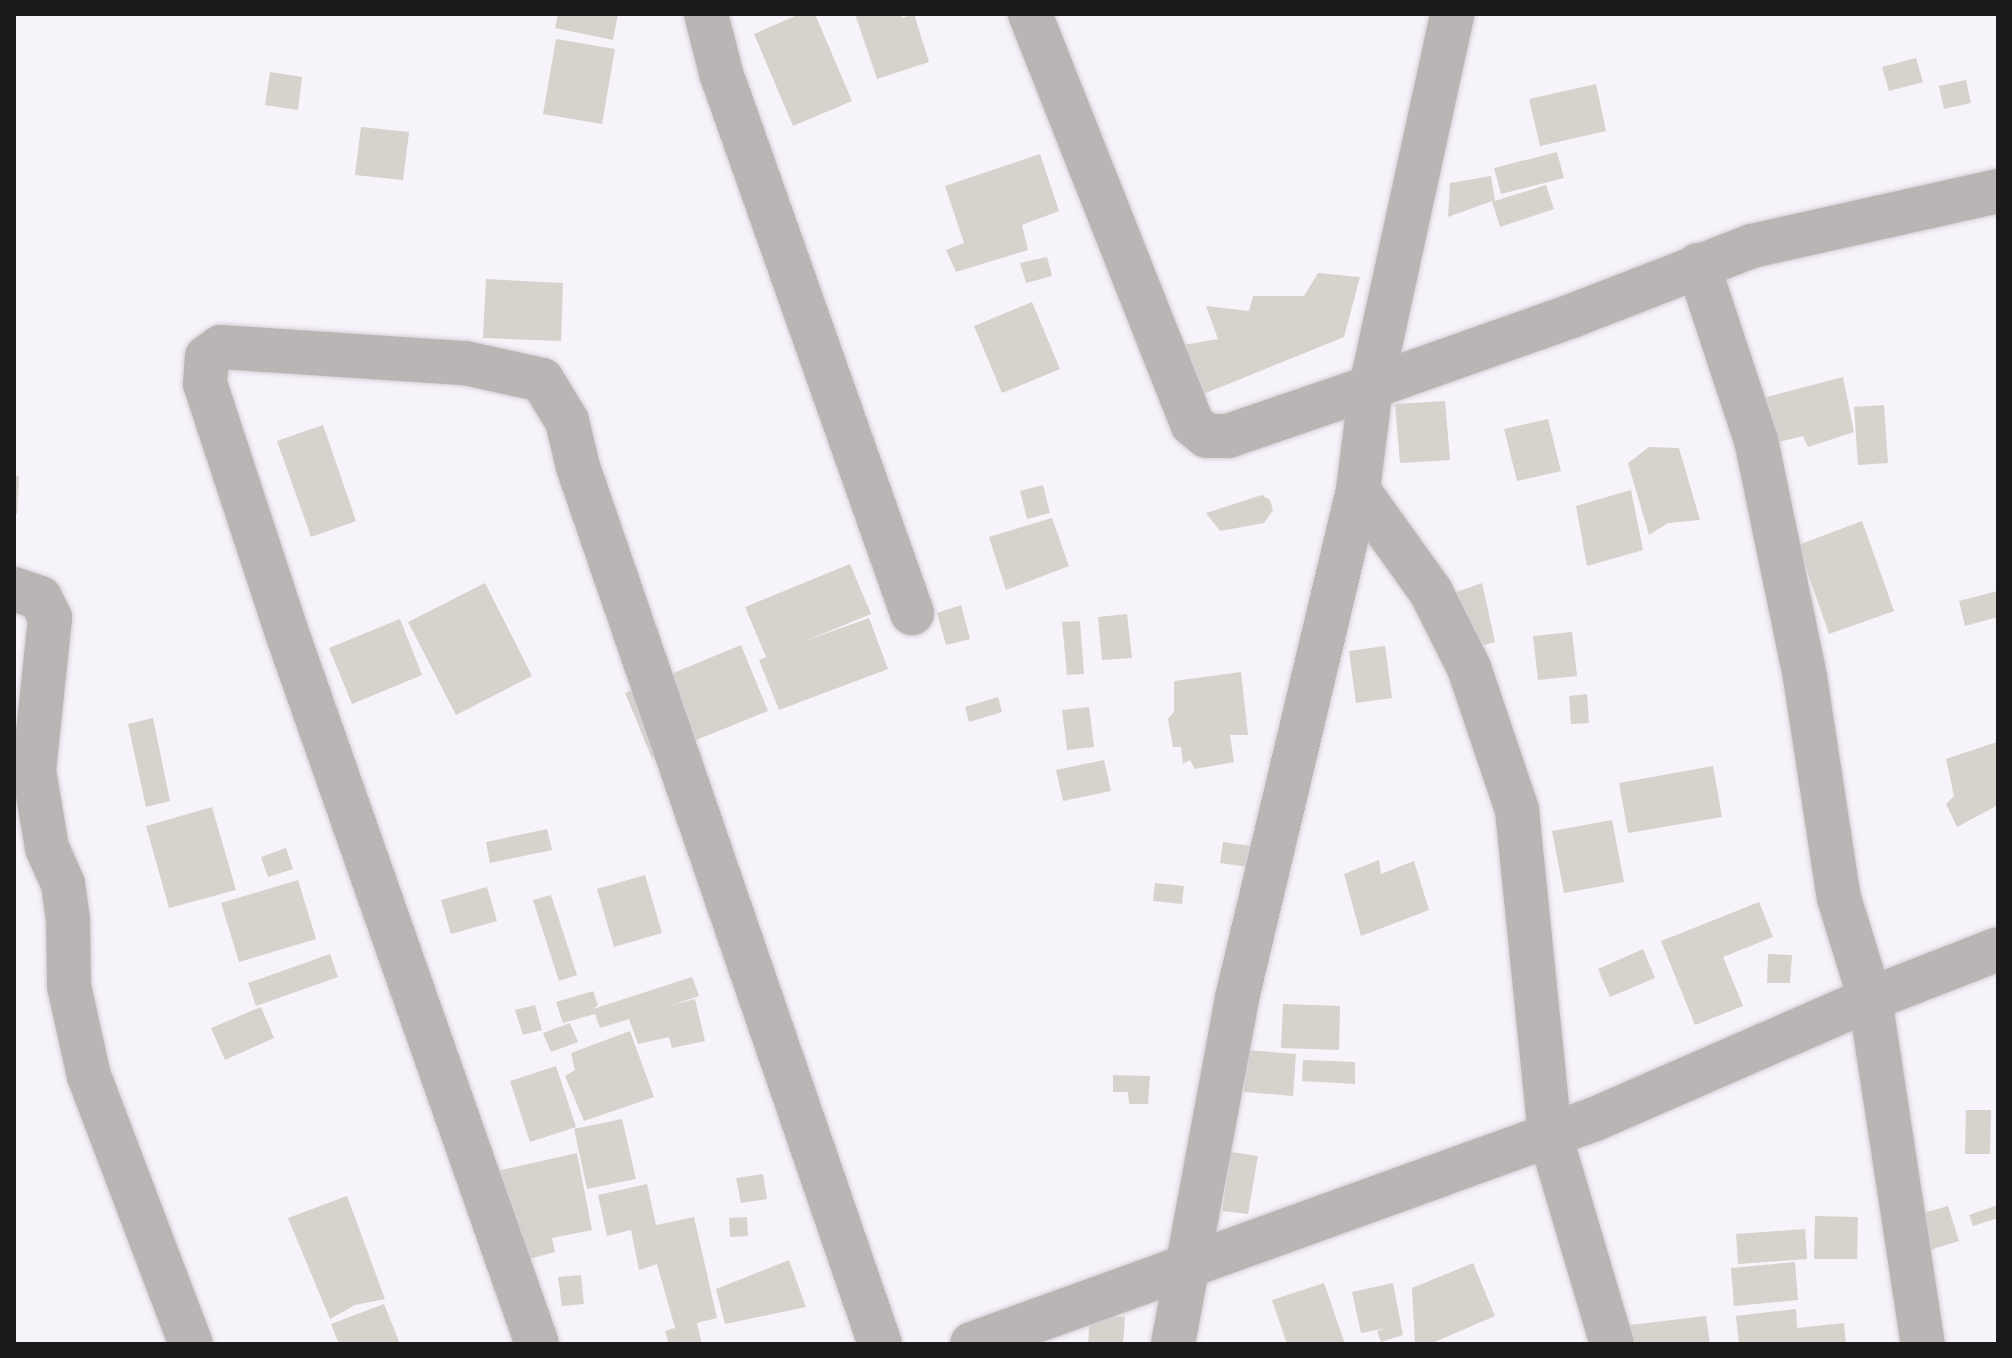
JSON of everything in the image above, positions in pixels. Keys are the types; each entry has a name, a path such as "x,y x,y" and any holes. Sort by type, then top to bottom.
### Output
{"street":[{"path":"706,14 721,73 912,613"},
{"path":"1030,14 1192,424 1207,436 1228,436 1371,387 1574,315 1752,246 1998,193"},
{"path":"1173,1344 1237,998 1358,490 1371,387 1452,14"},
{"path":"1698,265 1756,440 1805,677 1839,898 1870,999 1923,1344"},
{"path":"537,1344 287,633 205,384 207,357 221,347 465,363 542,380 567,421 578,467 880,1344"},
{"path":"1358,490 1438,604 1469,668 1517,810 1550,1135 1612,1344"},
{"path":"14,589 40,598 50,618 34,771 47,848 63,884 68,920 69,986 89,1076 191,1344"},
{"path":"972,1344 1550,1135 1870,999 1998,949"}],"building":[{"path":"558,14 618,14 613,40 555,28"},
{"path":"800,14 815,14 852,101 793,126 754,34"},
{"path":"855,14 901,14 902,18 914,14 929,62 877,79"},
{"path":"556,39 615,49 602,124 543,114"},
{"path":"1916,58 1923,82 1889,91 1882,67"},
{"path":"270,72 302,77 298,110 265,105"},
{"path":"1966,80 1971,103 1944,109 1939,86"},
{"path":"1596,84 1606,131 1540,146 1529,99"},
{"path":"361,127 409,132 403,180 355,175"},
{"path":"1557,152 1564,178 1501,194 1494,168"},
{"path":"1040,154 1059,211 1022,225 1028,250 956,272 946,250 964,243 945,186"},
{"path":"1491,176 1495,201 1546,185 1554,209 1500,227 1492,201 1448,217 1450,183"},
{"path":"1047,257 1052,276 1026,283 1020,263"},
{"path":"1318,273 1360,277 1344,337 1201,395 1183,345 1218,339 1206,306 1249,311 1253,296 1304,296"},
{"path":"486,279 563,283 561,341 483,338"},
{"path":"1032,302 1060,369 1002,393 974,326"},
{"path":"1843,377 1854,432 1808,447 1803,436 1751,449 1751,401"},
{"path":"1445,401 1450,460 1400,463 1395,404"},
{"path":"1884,405 1888,463 1858,465 1854,407"},
{"path":"1548,419 1561,471 1517,481 1504,429"},
{"path":"323,425 356,521 311,537 277,441"},
{"path":"1649,447 1679,448 1700,520 1668,523 1649,535 1628,463"},
{"path":"14,476 19,476 17,514 14,514"},
{"path":"1043,485 1050,513 1027,519 1020,491"},
{"path":"1631,490 1643,550 1587,566 1576,506"},
{"path":"1262,495 1270,500 1273,510 1264,523 1220,531 1206,513"},
{"path":"1052,518 1069,566 1006,590 989,537"},
{"path":"1862,521 1894,611 1829,634 1798,545"},
{"path":"850,564 871,614 805,641 869,618 888,669 779,710 759,660 766,657 745,607"},
{"path":"485,583 532,676 456,715 408,622"},
{"path":"1482,583 1495,642 1452,654 1442,597"},
{"path":"1998,591 1998,617 1965,626 1959,601"},
{"path":"961,605 970,639 946,645 937,613"},
{"path":"1127,614 1132,658 1102,660 1098,617"},
{"path":"400,619 422,675 352,704 329,648"},
{"path":"1080,621 1084,674 1067,675 1062,622"},
{"path":"1572,632 1577,676 1538,680 1533,636"},
{"path":"741,645 768,711 652,758 625,693"},
{"path":"1385,646 1392,698 1356,703 1349,651"},
{"path":"1241,672 1248,735 1230,735 1234,762 1195,769 1190,760 1183,764 1181,747 1173,747 1168,719 1174,712 1174,681"},
{"path":"1587,694 1589,723 1571,724 1569,696"},
{"path":"998,697 1002,712 969,722 965,707"},
{"path":"1089,707 1094,747 1067,750 1062,710"},
{"path":"153,718 170,801 146,807 128,724"},
{"path":"1997,742 1998,805 1957,827 1946,804 1954,796 1946,759"},
{"path":"1104,760 1111,791 1063,801 1056,770"},
{"path":"1713,766 1722,817 1628,833 1619,783"},
{"path":"212,807 236,890 169,908 146,826"},
{"path":"1612,820 1624,882 1564,893 1552,831"},
{"path":"547,829 552,850 490,863 486,842"},
{"path":"1223,842 1251,846 1248,867 1220,863"},
{"path":"286,848 293,869 268,877 261,857"},
{"path":"1379,860 1381,874 1414,861 1429,910 1361,936 1344,874"},
{"path":"645,875 662,933 614,947 597,889"},
{"path":"298,880 316,939 239,962 221,903"},
{"path":"1155,883 1184,886 1182,904 1153,901"},
{"path":"487,887 497,921 451,934 441,900"},
{"path":"551,895 577,975 559,981 533,900"},
{"path":"1759,902 1773,937 1723,957 1743,1006 1695,1025 1661,941"},
{"path":"1643,949 1655,978 1610,997 1598,969"},
{"path":"330,954 338,977 256,1006 248,983"},
{"path":"1768,954 1792,955 1790,983 1767,983"},
{"path":"692,977 699,996 669,1006 695,999 705,1041 672,1048 669,1037 638,1044 629,1019 600,1028 595,1014 563,1023 556,1002 593,991 598,1005 593,1009"},
{"path":"1283,1004 1340,1006 1339,1050 1281,1048"},
{"path":"535,1005 542,1030 523,1035 515,1010"},
{"path":"261,1007 274,1038 225,1060 211,1028"},
{"path":"570,1023 578,1042 551,1052 543,1033"},
{"path":"630,1031 654,1097 584,1121 565,1076 575,1070 571,1053"},
{"path":"1247,1050 1296,1054 1293,1096 1244,1092"},
{"path":"1303,1060 1355,1062 1355,1084 1302,1081"},
{"path":"556,1066 576,1127 530,1142 510,1081"},
{"path":"1113,1075 1150,1076 1148,1104 1129,1104 1128,1092 1113,1092"},
{"path":"1966,1110 1991,1110 1990,1154 1965,1154"},
{"path":"622,1119 636,1179 587,1189 574,1129"},
{"path":"1231,1152 1258,1156 1248,1214 1222,1211"},
{"path":"577,1153 592,1230 552,1238 555,1252 518,1262 497,1171"},
{"path":"763,1174 767,1199 741,1203 736,1178"},
{"path":"647,1184 656,1225 694,1217 717,1318 697,1323 702,1344 669,1344 665,1331 675,1328 657,1264 639,1270 631,1230 607,1236 598,1195"},
{"path":"347,1196 385,1299 355,1305 330,1319 288,1218"},
{"path":"1998,1205 1998,1218 1973,1226 1969,1215"},
{"path":"1948,1206 1959,1241 1910,1256 1899,1220"},
{"path":"1815,1216 1858,1217 1857,1259 1814,1259"},
{"path":"747,1217 748,1236 730,1237 729,1218"},
{"path":"1805,1229 1807,1259 1738,1264 1736,1234"},
{"path":"789,1260 806,1307 725,1324 716,1289"},
{"path":"1795,1262 1798,1300 1734,1306 1731,1268"},
{"path":"1473,1263 1495,1316 1430,1344 1415,1344 1412,1288"},
{"path":"581,1275 584,1304 562,1306 558,1277"},
{"path":"1324,1283 1345,1344 1287,1344 1272,1300"},
{"path":"1393,1283 1403,1335 1381,1342 1377,1331 1386,1328 1361,1333 1352,1292"},
{"path":"384,1304 400,1344 339,1344 331,1324"},
{"path":"1796,1309 1797,1328 1844,1323 1846,1344 1739,1344 1736,1316"},
{"path":"1090,1315 1125,1317 1123,1344 1088,1344"},
{"path":"1706,1316 1710,1344 1606,1344 1604,1328"}]}
